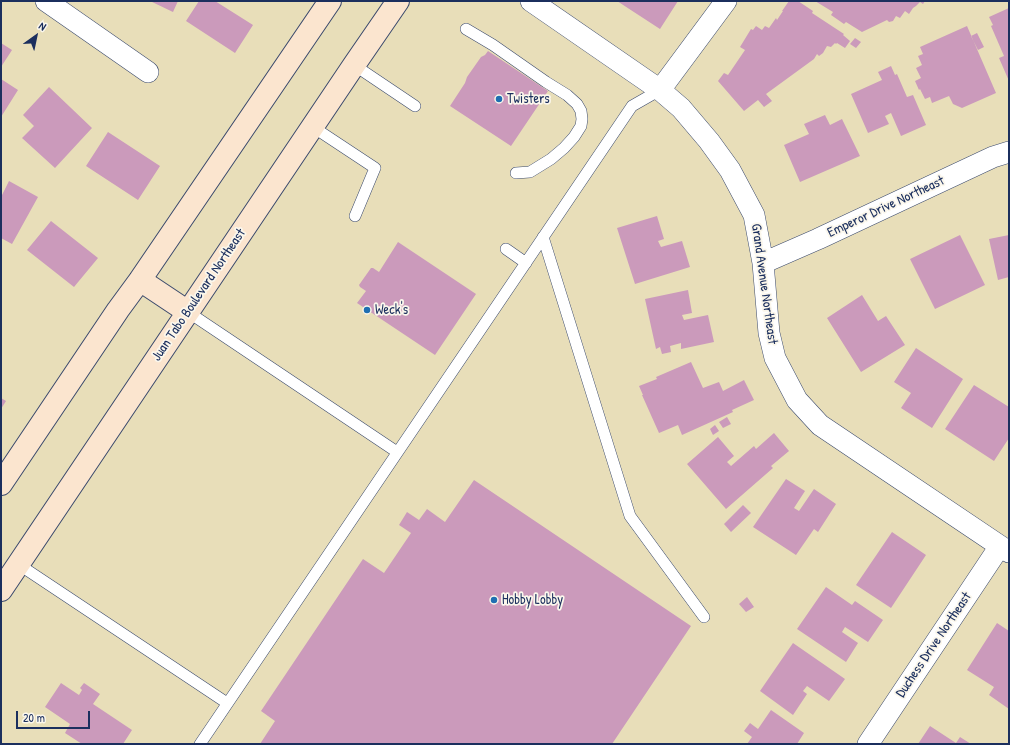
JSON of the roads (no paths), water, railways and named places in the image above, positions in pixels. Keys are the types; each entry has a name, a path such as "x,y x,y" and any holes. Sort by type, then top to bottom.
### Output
{"main road":[{"path":"1,484 118,310 330,1"},
{"name":"Juan Tabo Boulevard Northeast","path":"1,590 398,1"},
{"path":"140,280 188,312"}],"street":[{"path":"46,1 148,72"},
{"name":"Grand Avenue Northeast","path":"531,1 660,90 681,108 709,141 730,170 754,215 763,263 769,334 775,358 797,400 820,425 1004,549"},
{"path":"660,90 726,1"},
{"name":"Emperor Drive Northeast","path":"763,263 818,239 993,157 1009,152"},
{"name":"Duchess Drive Northeast","path":"868,744 1004,549"}],"lane":[{"path":"466,29 493,45 567,95 577,104 581,111 581,126 564,148 551,159 530,172 516,173"},
{"path":"354,65 415,106"},
{"path":"200,744 632,106 660,90"},
{"path":"313,126 375,168 355,216"},
{"path":"543,237 630,516 704,618"},
{"path":"506,249 526,263"},
{"path":"188,312 398,452"},
{"path":"18,564 227,703"}],"place":[{"name":"Twisters","path":"499,99"},
{"name":"Weck's","path":"367,310"},
{"name":"Hobby Lobby","path":"494,600"}]}
